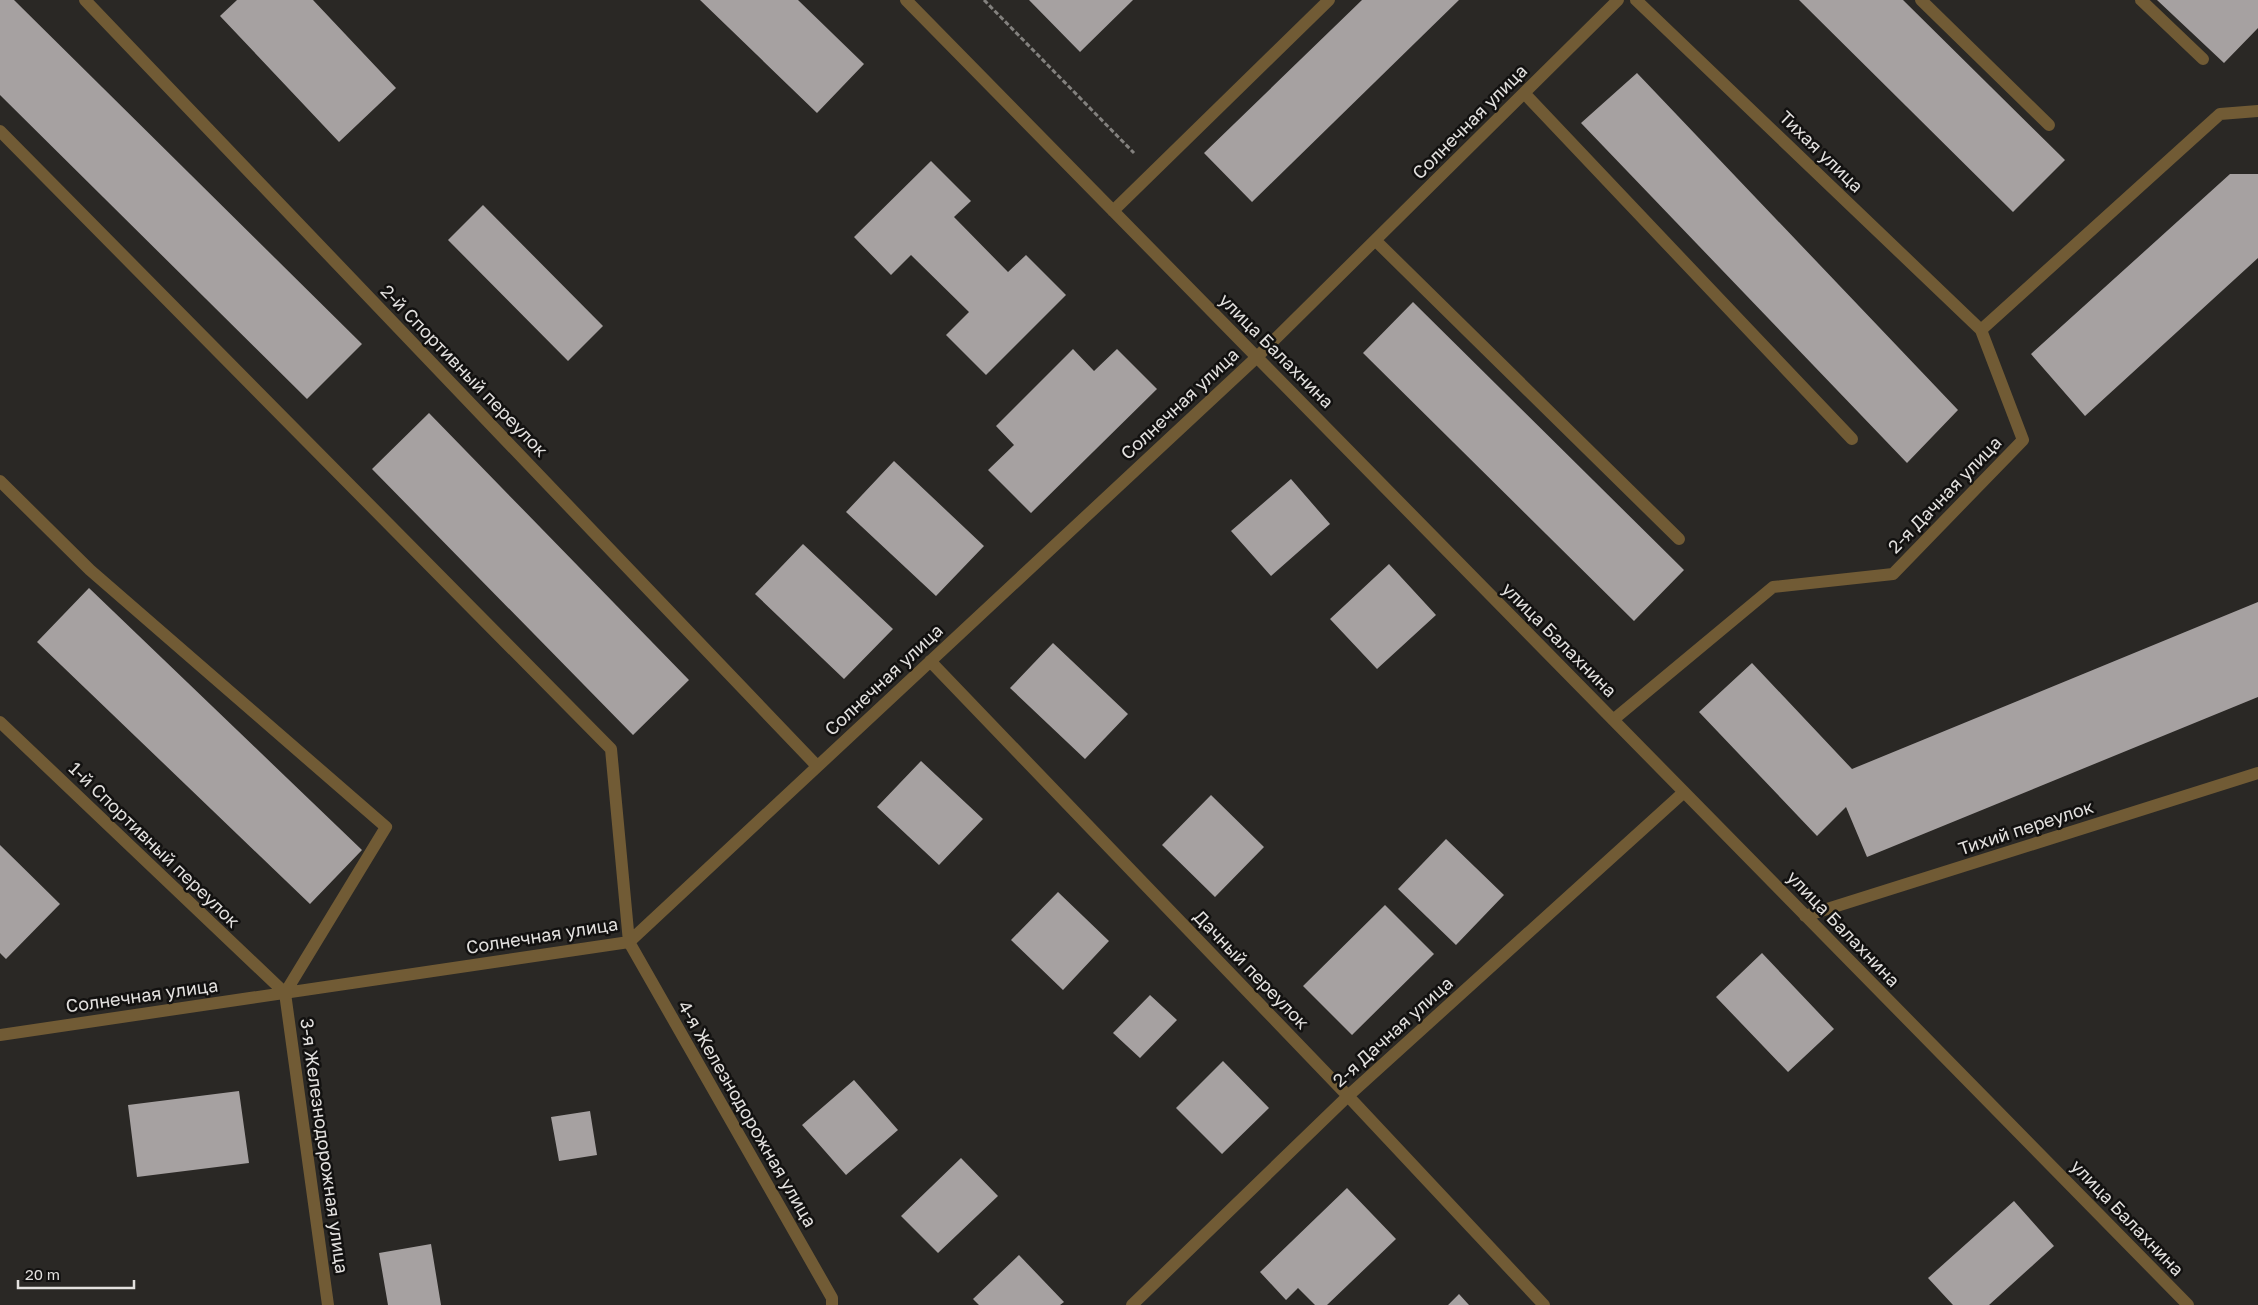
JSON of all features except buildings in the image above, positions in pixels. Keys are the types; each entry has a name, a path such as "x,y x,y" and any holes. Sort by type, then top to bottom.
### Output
{"street":[{"name":"2-й Спортивный переулок","path":"85,0 817,766"},
{"name":"улица Балахнина","path":"906,0 2188,1305"},
{"path":"1113,210 1329,0"},
{"name":"Солнечная улица","path":"0,1034 628,942 1257,357 1618,0"},
{"name":"Тихая улица","path":"1636,0 1981,330"},
{"path":"1921,0 2049,125"},
{"path":"2141,0 2203,59"},
{"path":"1524,93 1852,439"},
{"path":"1981,330 2220,114 2258,111"},
{"path":"0,131 611,749 628,942"},
{"path":"1376,241 1679,539"},
{"name":"2-я Дачная улица","path":"1613,720 1773,587 1893,574 2023,440 1981,330"},
{"path":"0,481 90,570 386,828 284,992"},
{"name":"Дачный переулок","path":"930,662 1348,1096 1544,1305"},
{"name":"1-й Спортивный переулок","path":"0,722 284,992"},
{"name":"Тихий переулок","path":"1805,916 2258,773"},
{"name":"2-я Дачная улица","path":"1132,1305 1348,1096 1684,792"},
{"name":"4-я Железнодорожная улица","path":"628,942 832,1302"},
{"name":"3-я Железнодорожная улица","path":"284,992 328,1305"},
{"path":"832,1302 843,1305"}],"path":[{"path":"984,0 1152,172"}]}
